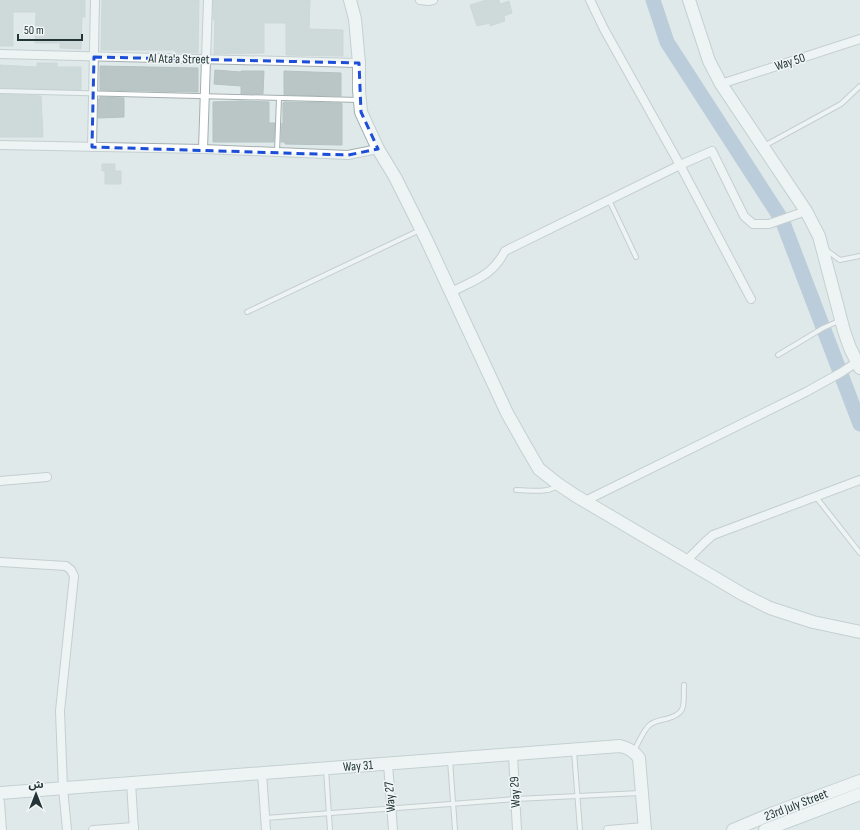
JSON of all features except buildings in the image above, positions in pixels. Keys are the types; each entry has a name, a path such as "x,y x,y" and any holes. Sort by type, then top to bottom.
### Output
{"street":[{"path":"92,147 95,0"},
{"path":"204,149 208,0"},
{"path":"350,0 355,19 361,112 378,149 395,177 421,230 508,413 539,469 558,484 585,501 744,595 770,608 813,622 860,632"},
{"path":"420,0 433,0"},
{"path":"590,0 604,29 680,165 751,299"},
{"path":"585,501 858,365 850,348 841,320 819,236 806,210 762,147 721,84 709,61 689,0"},
{"name":"Way 50","path":"721,84 860,39"},
{"name":"Al Ata'a Street","path":"0,54 359,63"},
{"path":"0,146 204,149 348,156 378,149"},
{"path":"451,292 487,274 499,263 505,251 680,165 712,151 744,216 753,224 769,224 806,210"},
{"path":"0,481 47,477"},
{"path":"686,561 713,536 860,480"},
{"path":"0,562 66,566 71,570 74,576 60,711 63,788 67,830"},
{"name":"Way 31","path":"0,793 620,746 634,751"},
{"path":"608,830 644,829 639,758 634,751"},
{"name":"Way 29","path":"513,755 517,830"},
{"name":"Way 27","path":"388,764 393,830"},
{"path":"262,773 266,830"},
{"name":"23rd July Street","path":"733,830 771,814 860,781"},
{"path":"93,830 134,828 131,783"},
{"name":"23rd July Street","path":"765,830 860,794"},
{"path":"0,802 2,830"}],"lane":[{"path":"762,147 841,104 860,86"},
{"path":"0,91 360,100"},
{"path":"277,152 279,98"},
{"path":"608,200 636,256"},
{"path":"247,312 421,230"},
{"path":"822,247 840,260 860,256"},
{"path":"778,355 823,328 841,320"},
{"path":"516,490 547,490 554,489 558,484"},
{"path":"816,496 860,553"},
{"path":"634,751 647,728 651,724 680,714 682,710 684,685"},
{"path":"574,750 580,830"},
{"path":"450,760 455,830"},
{"path":"326,768 330,830"},
{"path":"264,818 516,799 642,793"}],"highlighted area":[{"path":"94,57 359,63 361,112 378,149 348,155 92,147"}],"waterway":[{"path":"653,0 667,42 782,220 860,424"}]}
